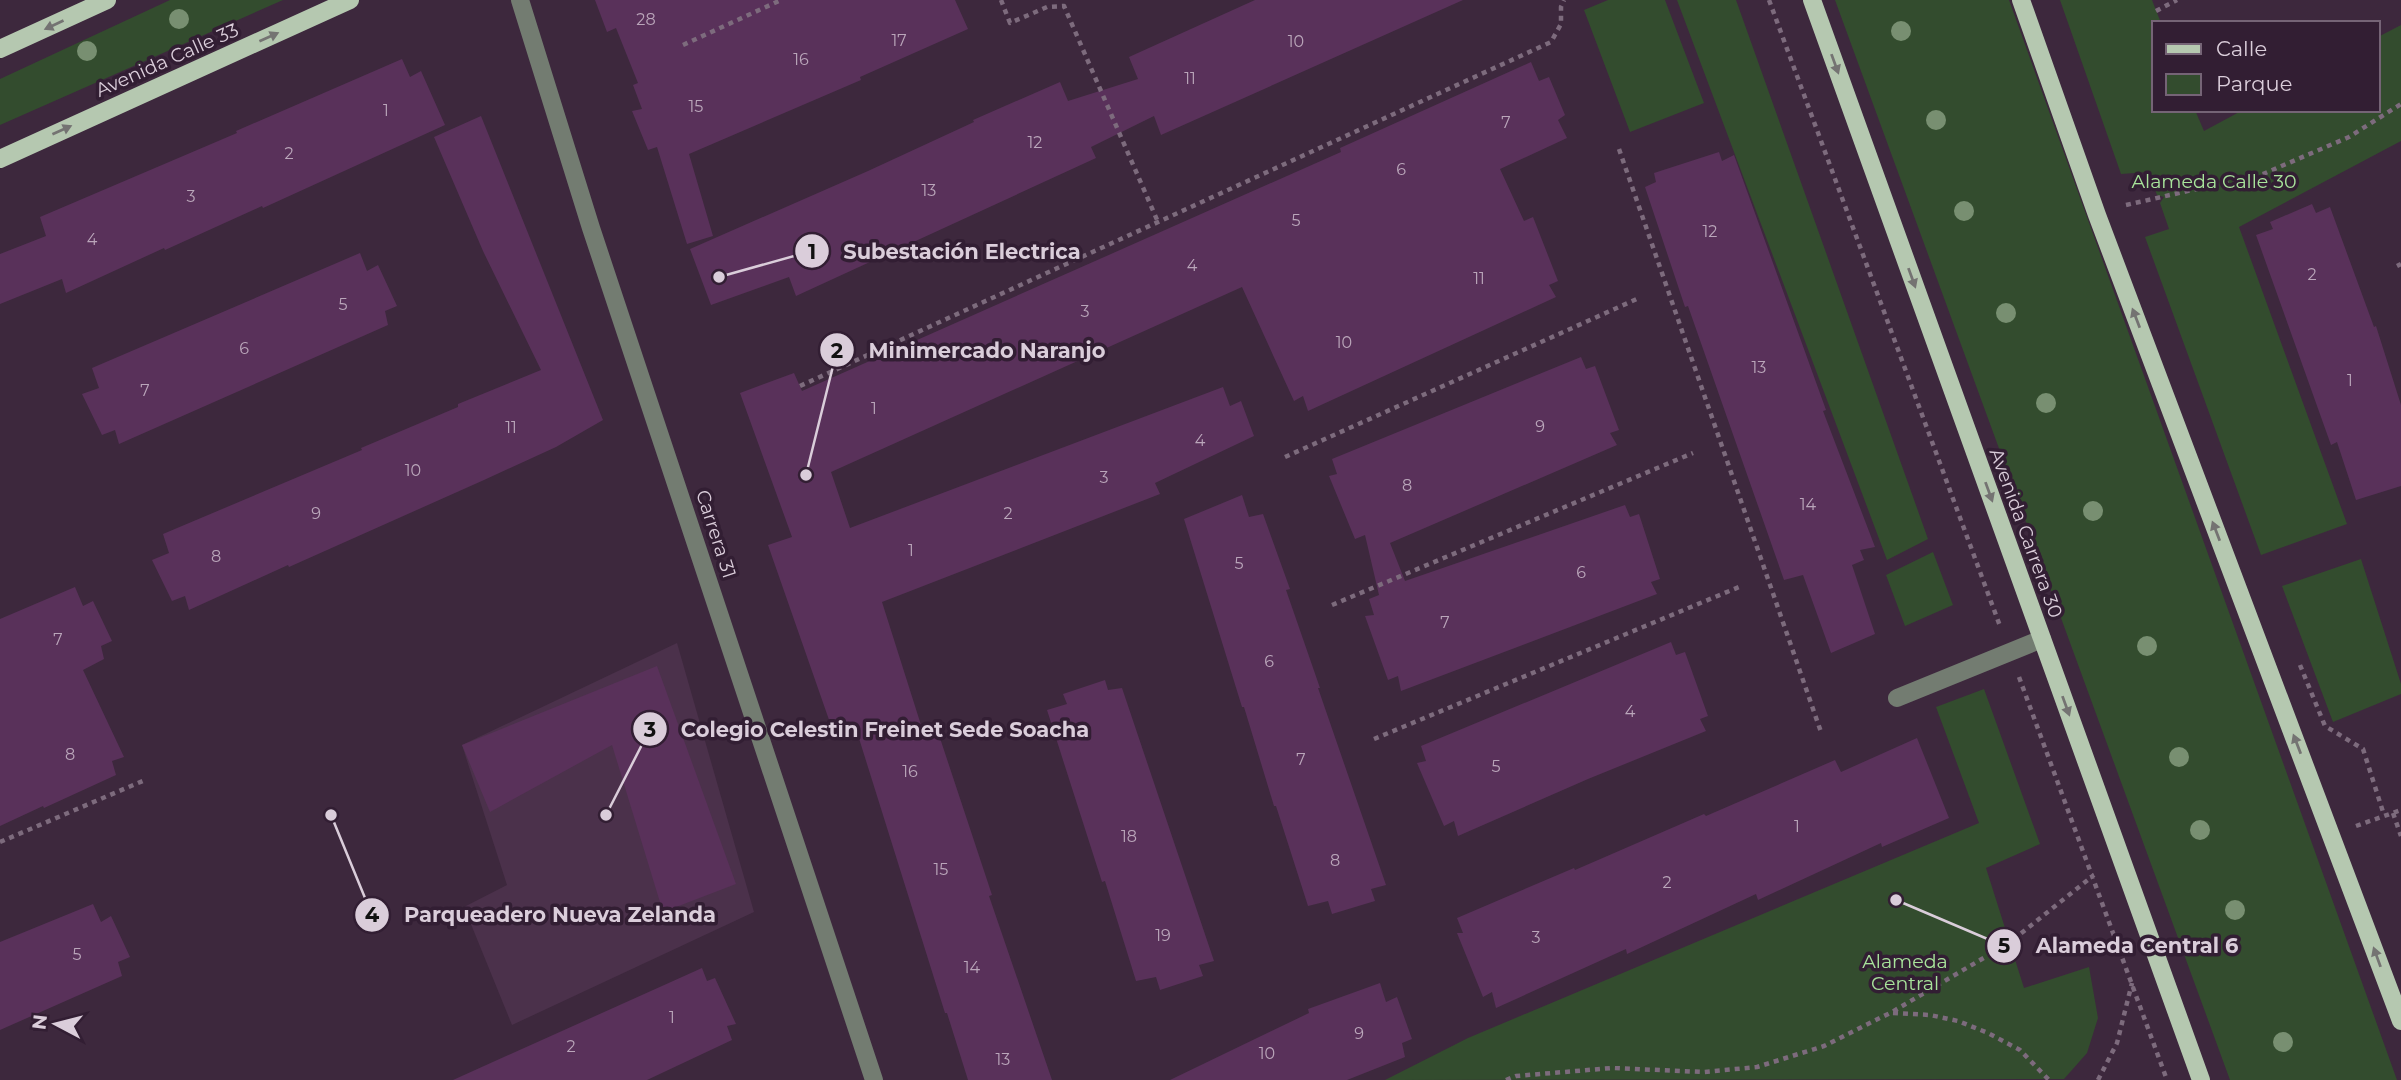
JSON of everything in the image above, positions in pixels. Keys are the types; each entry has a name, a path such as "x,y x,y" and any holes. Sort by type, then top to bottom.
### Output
{"main road":[{"path":"0,49 107,0"},
{"name":"Avenida Calle 33","path":"0,159 351,0"},
{"name":"Avenida Carrera 30","path":"1812,0 2202,1080"},
{"path":"2021,0 2102,228 2400,1015"}],"street":[{"name":"Carrera 31","path":"520,0 591,228 874,1080"},
{"path":"1897,698 2042,639"}],"path":[{"path":"683,45 781,0"},
{"path":"1001,0 1010,23 1047,7 1064,6 1158,222"},
{"path":"800,386 1551,42 1561,24 1561,7 1564,0"},
{"path":"1769,0 2167,1080"},
{"path":"2156,11 2177,0"},
{"path":"2126,205 2263,174 2349,137 2401,104"},
{"path":"1619,149 1821,733"},
{"path":"2122,195 2130,216"},
{"path":"1285,457 1639,298"},
{"path":"1332,605 1693,453"},
{"path":"1374,739 1739,587"},
{"path":"2300,665 2325,726 2363,749 2384,815"},
{"path":"0,842 145,780"},
{"path":"2332,835 2401,810"},
{"path":"2393,813 2401,836"},
{"path":"1506,1080 1516,1076 1612,1068 1704,1072 1757,1067 1824,1046 1892,1012 2009,943 2101,870 2124,866"},
{"path":"2098,1080 2117,1043 2132,983"},
{"path":"1892,1012 1930,1014 1988,1033 2020,1050 2049,1080"}],"shaded area":[{"path":"677,643 754,912 512,1025 464,907 507,885 462,745"}],"green space":[{"path":"170,0 283,0 0,125 0,79"},
{"path":"1608,0 1665,0 1704,103 1630,132 1584,10"},
{"path":"1677,0 1736,0 1928,539 1887,560"},
{"path":"1835,0 2009,0 2397,1080 2230,1080"},
{"name":"Alameda Calle 30","path":"2060,0 2152,0 2160,21 2152,21 2152,112 2196,112 2204,131 2239,112 2380,112 2380,36 2401,25 2401,141 2239,227 2347,524 2261,555 2145,237 2169,229 2160,203 2164,197 2157,195 2148,172 2121,174"},
{"path":"1933,552 1953,605 1905,626 1886,575"},
{"path":"2361,559 2401,684 2401,694 2333,722 2282,586"},
{"name":"Alameda Central","path":"1984,689 2040,844 1986,868 2024,988 2089,967 2098,1018 2087,1053 2064,1079 1385,1080 1468,1038 1979,823 1936,707"}],"building":[{"path":"595,0 955,0 968,29 860,77 861,80 689,154 713,236 687,244 657,147 648,150 632,111 642,109 633,85 638,83 616,28 607,32"},
{"path":"1255,0 1463,0 1161,135 1154,116 1091,147 1096,158 796,296 789,277 711,305 690,249 868,171 974,122 973,120 1060,82 1068,101 1138,79 1129,57"},
{"path":"402,59 410,77 421,71 445,125 263,208 262,206 165,250 164,248 66,293 62,279 0,304 0,254 46,236 40,217"},
{"path":"1531,62 1539,81 1549,77 1565,115 1558,120 1567,138 1500,169 1524,221 1533,217 1558,281 1549,285 1556,297 1308,411 1303,396 1294,401 1242,287 831,472 850,528 1223,387 1230,406 1241,401 1254,436 1155,483 1160,494 882,602 921,725 935,723 992,895 989,896 1052,1080 968,1080 857,732 835,737 768,545 792,537 740,393 794,373 802,391 1341,152 1340,148"},
{"path":"481,116 603,420 556,447 189,610 185,596 172,601 152,560 169,553 163,534 362,450 361,448 458,407 458,404 541,370 483,251 434,137"},
{"path":"1719,152 1722,161 1734,155 1826,410 1823,411 1875,547 1860,550 1864,560 1852,565 1875,634 1831,653 1803,575 1784,580 1688,306 1685,307 1645,187 1656,182 1654,173"},
{"path":"2312,204 2316,213 2330,207 2374,327 2376,326 2401,405 2401,486 2356,500 2337,442 2331,445 2256,235 2273,229 2270,222"},
{"path":"360,253 367,271 378,265 397,306 385,311 388,325 119,444 115,430 102,435 82,394 99,388 92,368"},
{"path":"1581,357 1586,369 1595,366 1619,430 1610,433 1617,445 1390,543 1405,581 1625,505 1630,517 1639,514 1660,579 1651,582 1657,594 1401,691 1398,676 1388,680 1365,616 1374,615 1369,599 1379,595 1365,535 1355,539 1329,476 1337,474 1332,459"},
{"path":"1242,495 1249,517 1263,514 1290,589 1286,590 1318,688 1386,885 1371,889 1375,901 1332,914 1328,901 1308,906 1242,707 1184,519"},
{"path":"75,587 83,606 93,601 112,641 101,646 104,659 83,670 124,757 112,761 116,775 0,826 0,619"},
{"path":"1671,642 1676,655 1685,652 1708,716 1700,719 1706,731 1458,836 1454,821 1444,826 1417,763 1426,761 1421,746"},
{"path":"657,666 736,884 663,912 612,745 490,812 462,745"},
{"path":"1105,680 1108,690 1122,688 1214,961 1199,965 1203,976 1160,990 1156,977 1136,981 1047,710 1067,704 1063,694"},
{"path":"1917,738 1949,818 1882,847 1881,843 1758,900 1756,894 1627,954 1626,949 1496,1008 1492,992 1483,997 1457,933 1463,933 1457,918 1835,760 1841,772"},
{"path":"93,904 101,922 111,916 130,957 118,962 122,976 0,1030 0,942"},
{"path":"702,968 707,981 715,978 736,1024 727,1026 732,1040 647,1080 453,1080"},
{"path":"1380,983 1386,1002 1397,997 1412,1039 1402,1043 1405,1057 1347,1080 1170,1080 1309,1013 1308,1009"}],"place":[{"name":"Subestación Electrica","path":"719,277"},
{"name":"Minimercado Naranjo","path":"806,475"},
{"name":"Parqueadero Nueva Zelanda","path":"331,815"},
{"name":"Colegio Celestin Freinet Sede Soacha","path":"606,815"},
{"name":"Alameda Central 6","path":"1896,900"}]}
